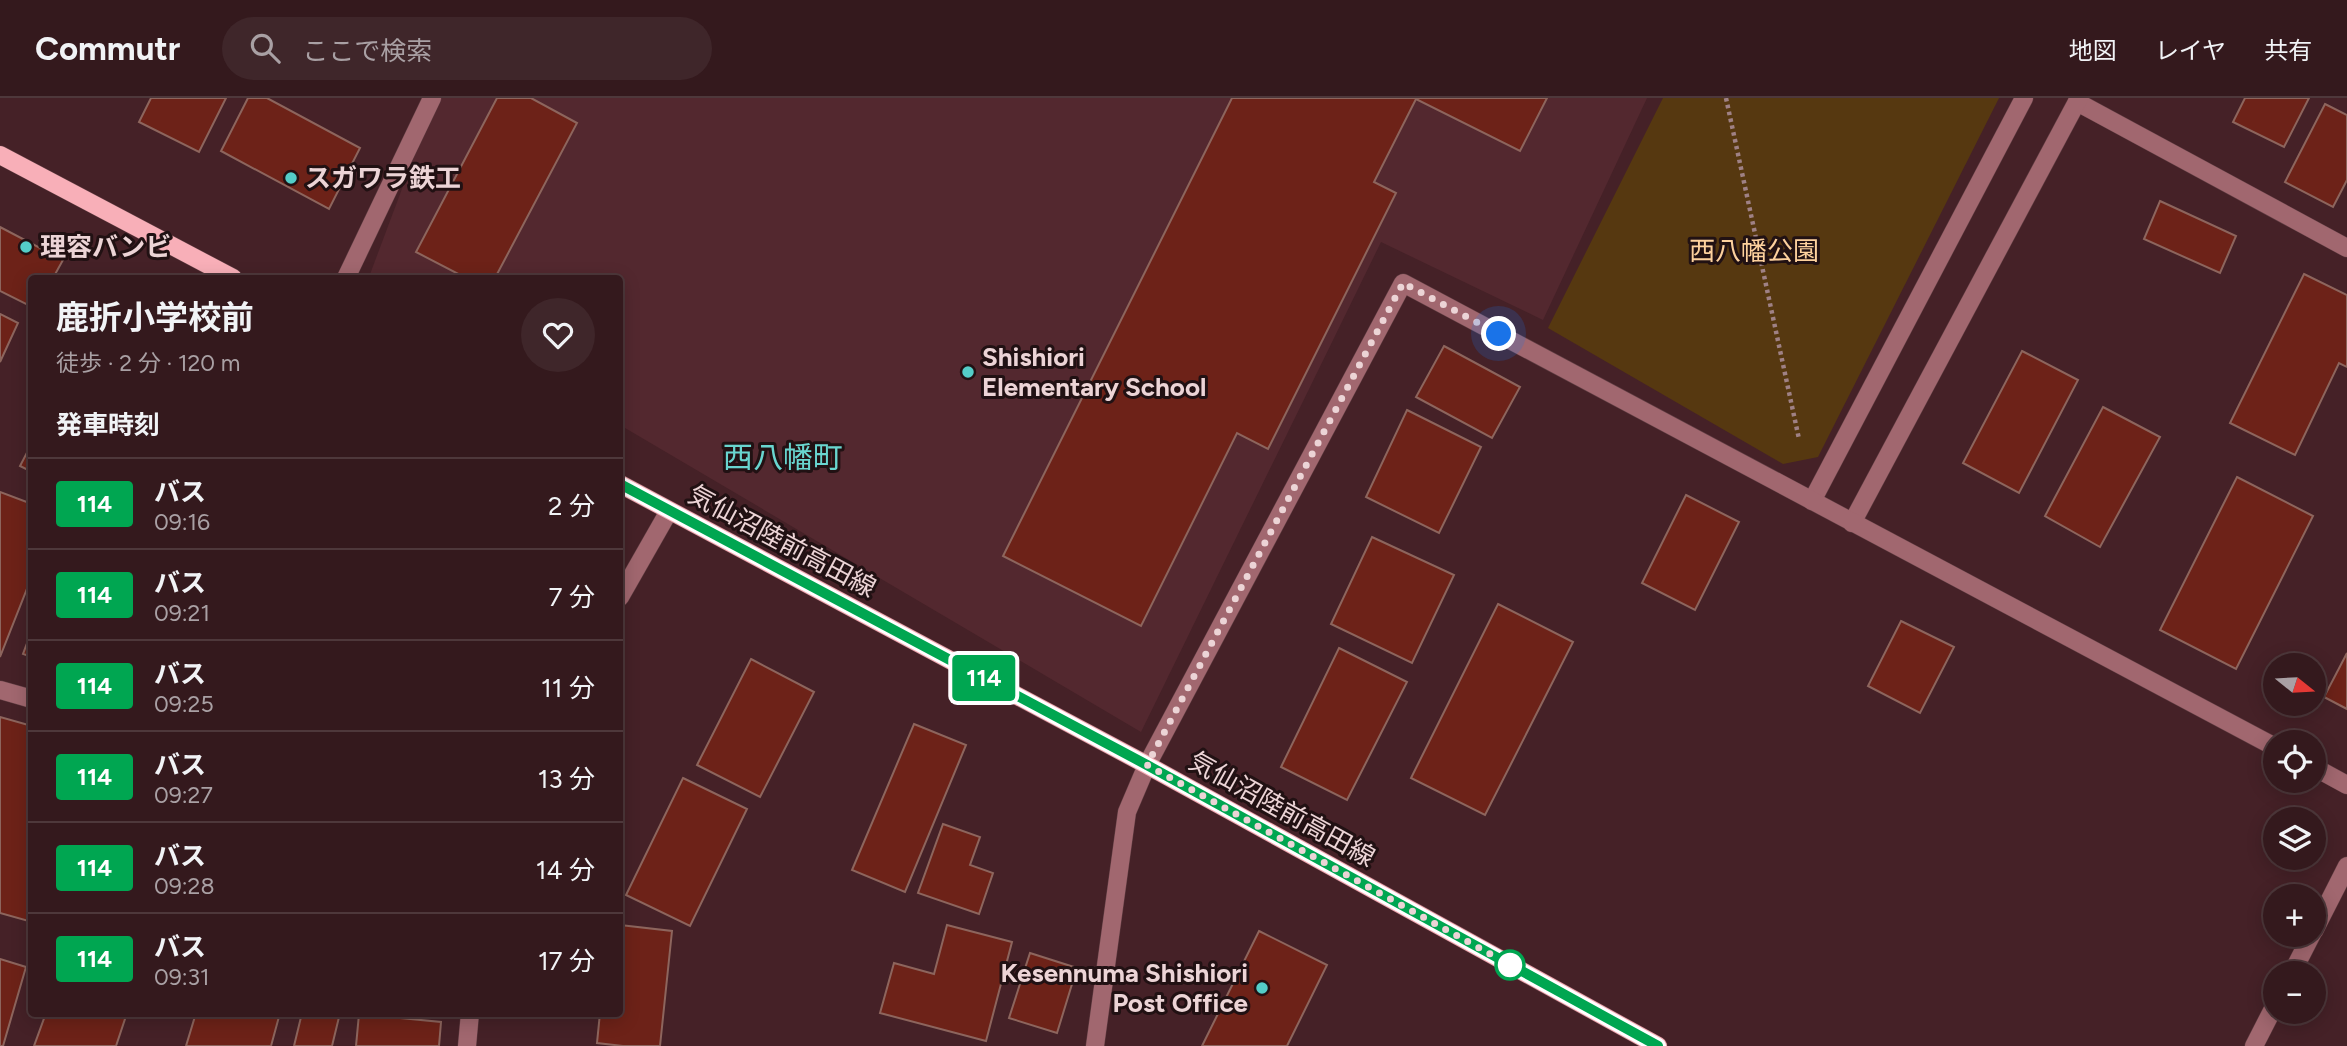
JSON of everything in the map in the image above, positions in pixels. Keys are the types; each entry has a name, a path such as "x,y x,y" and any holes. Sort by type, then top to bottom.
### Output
{"main road":[{"path":"0,155 227,275"},
{"name":"気仙沼陸前高田線","path":"623,486 1147,765 1658,1046"}],"street":[{"path":"346,275 432,98"},
{"path":"1812,501 2024,98"},
{"path":"1852,523 2078,100 2347,248"},
{"path":"1095,1046 1126,812 1147,765 1403,283 2263,741"},
{"path":"623,592 669,511"},
{"path":"0,690 28,698"},
{"path":"2326,774 2347,785"},
{"path":"2326,907 2347,866"},
{"path":"467,1046 470,1017"},
{"path":"2254,1046 2265,1024"}],"path":[{"path":"1726,98 1812,501"}],"shaded area":[{"name":"Shishiori Elementary School","path":"436,98 1647,98 1543,320 1381,242 1141,732 623,427 623,275 370,275"}],"green space":[{"name":"西八幡公園","path":"1663,98 1999,98 1818,457 1783,464 1548,328"}],"building":[{"path":"151,98 226,98 199,152 139,122"},
{"path":"248,98 267,98 360,148 329,209 221,151"},
{"path":"497,98 531,98 577,123 497,275 460,275 416,252"},
{"path":"1232,98 1547,98 1520,151 1416,99 1374,182 1396,193 1268,449 1237,433 1141,626 1003,556"},
{"path":"2245,98 2309,98 2284,147 2233,122"},
{"path":"2325,104 2347,115 2347,180 2333,207 2285,182"},
{"path":"2160,201 2236,236 2220,273 2144,239"},
{"path":"0,227 63,260 55,275 28,275 28,305 0,291"},
{"path":"2304,274 2347,295 2347,367 2339,363 2295,455 2230,423"},
{"path":"0,314 18,323 0,362"},
{"path":"1444,346 1520,387 1492,438 1416,397"},
{"path":"2022,351 2078,380 2019,493 1963,463"},
{"path":"2103,407 2160,437 2100,547 2045,516"},
{"path":"1407,410 1481,447 1439,533 1366,497"},
{"path":"28,451 28,470 20,466"},
{"path":"2237,477 2313,516 2236,669 2160,630"},
{"path":"0,492 28,502 28,586 0,657"},
{"path":"1686,495 1739,522 1695,610 1642,583"},
{"path":"1372,537 1454,575 1412,663 1331,624"},
{"path":"1498,604 1573,642 1485,815 1411,778"},
{"path":"1901,621 1954,647 1920,713 1868,686"},
{"path":"28,641 28,656 23,654"},
{"path":"1339,648 1407,682 1347,800 1281,767"},
{"path":"2347,653 2347,709 2326,698"},
{"path":"751,659 814,692 760,797 697,765"},
{"path":"0,717 28,725 28,921 0,913"},
{"path":"914,724 966,745 905,892 852,870"},
{"path":"683,778 747,809 690,926 626,895"},
{"path":"943,824 980,837 970,865 993,873 979,914 918,893"},
{"path":"623,925 672,931 660,1046 597,1043 600,1017 623,1017"},
{"path":"947,925 1012,942 986,1041 880,1013 894,963 934,974"},
{"path":"1259,931 1327,965 1287,1046 1202,1046"},
{"path":"1030,953 1077,968 1057,1033 1009,1018"},
{"path":"0,959 26,967 3,1046 0,1046"},
{"path":"45,1017 126,1017 116,1046 34,1046"},
{"path":"195,1017 279,1017 271,1046 186,1046"},
{"path":"301,1017 339,1017 332,1046 294,1046"},
{"path":"359,1017 441,1022 439,1046 356,1046"}],"bus line":[{"name":"114","path":"623,486 1147,765 1658,1046"}],"place":[{"name":"スガワラ鉄工","path":"291,178"},
{"name":"理容バンビ","path":"26,247"},
{"name":"Shishiori Elementary School","path":"968,372"},
{"name":"Kesennuma Shishiori Post Office","path":"1262,988"}],"district":[{"name":"西八幡町","path":"783,458"}],"route":[{"path":"1499,334 1403,283 1147,765 1512,966 1510,965"}]}
